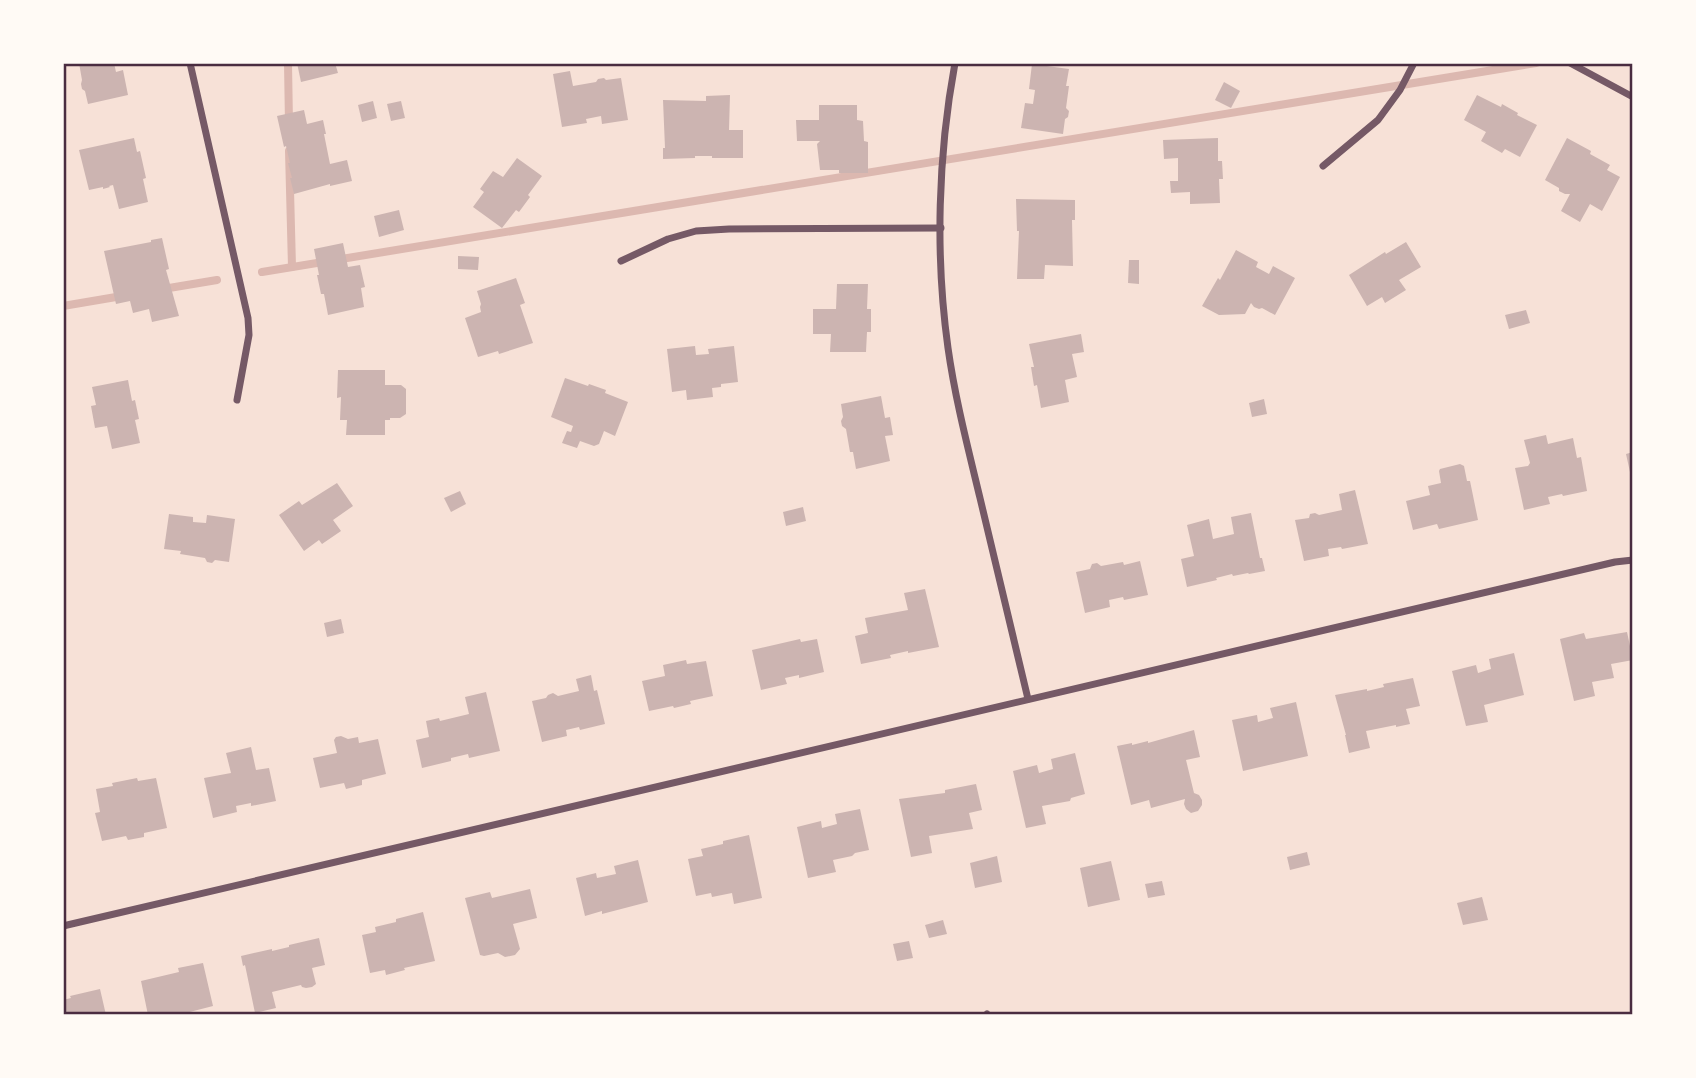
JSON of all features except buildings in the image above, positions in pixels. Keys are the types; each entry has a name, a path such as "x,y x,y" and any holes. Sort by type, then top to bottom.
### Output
{"street":[{"path":"190,63 248,318 249,335 237,400"},
{"path":"955,63 947,108 941,183 942,287 948,348 963,427 1028,699"},
{"path":"1323,166 1378,120 1400,90 1414,63"},
{"path":"1570,63 1633,97"},
{"path":"621,261 668,239 696,231 941,228"},
{"path":"63,926 1615,562 1633,560"}],"waterway":[{"path":"288,63 289,124"},
{"path":"262,272 1536,63"},
{"path":"289,151 292,267"},
{"path":"163,289 217,280"},
{"path":"63,306 122,296"}]}
